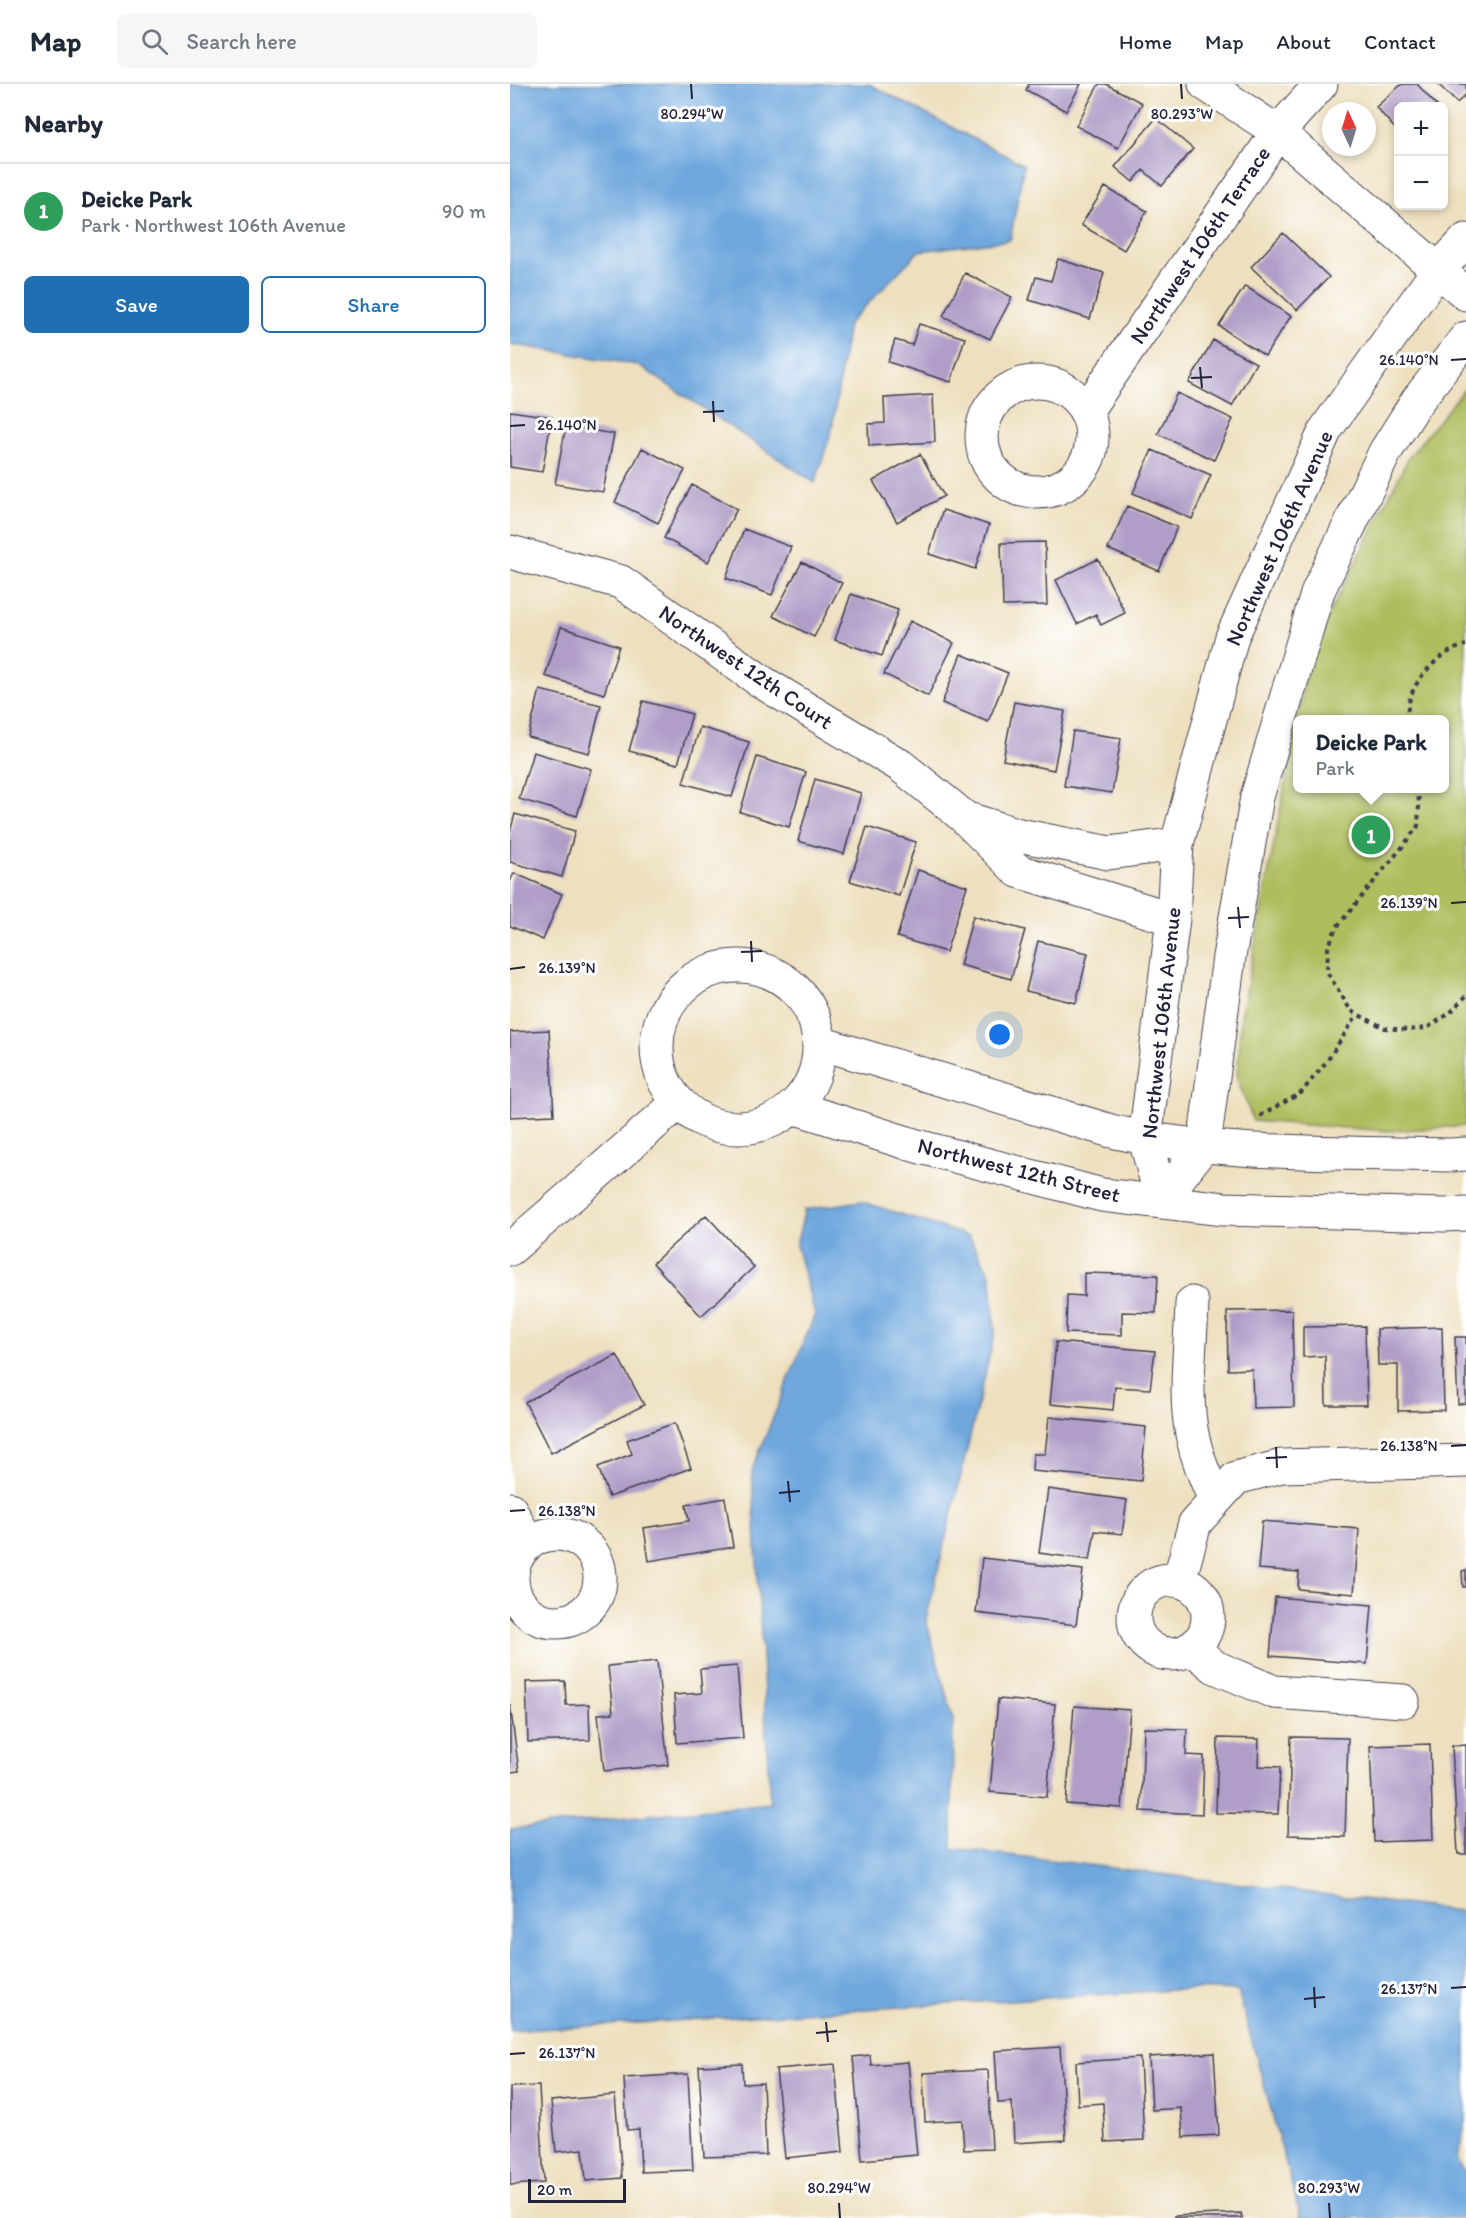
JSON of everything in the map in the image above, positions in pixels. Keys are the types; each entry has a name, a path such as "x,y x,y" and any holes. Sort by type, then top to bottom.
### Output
{"street":[{"path":"1205,84 1278,132 1466,294"},
{"name":"Northwest 106th Terrace","path":"1086,411 1278,132 1321,84"},
{"name":"Northwest 106th Avenue","path":"1162,1200 1145,1138 1173,919 1178,844 1232,637 1326,429 1438,270 1466,240"},
{"path":"1162,1200 1204,1145 1229,957 1257,797 1318,591 1385,452 1417,401 1466,338"},
{"name":"Northwest 12th Court","path":"511,558 621,582 762,682 901,766 964,817 1018,871 1173,919"},
{"name":"Northwest 12th Court","path":"964,817 1019,835 1109,853 1178,844"},
{"path":"734,965 766,970 794,987 812,1012 820,1043 818,1067 808,1089 793,1107 772,1121 747,1128 722,1127 698,1118 678,1103 663,1082 656,1051 660,1019 677,992 703,973 734,965"},
{"path":"820,1043 1111,1131 1145,1138 1238,1149 1466,1154"},
{"path":"510,1249 678,1103"},
{"name":"Northwest 12th Street","path":"793,1107 917,1146 1102,1195 1162,1200 1224,1209 1466,1214"},
{"path":"1192,1304 1188,1398 1192,1438 1202,1471 1226,1489"},
{"path":"1179,1581 1195,1523 1226,1489 1282,1466 1466,1461"},
{"path":"510,1509 528,1543"},
{"path":"548,1534 569,1535 588,1547 599,1565 600,1586 591,1606 574,1619 553,1623 532,1616 514,1604 511,1581 515,1560 528,1543 548,1534"},
{"path":"1179,1581 1190,1585 1200,1593 1207,1611 1206,1629 1192,1648 1181,1653 1169,1654 1147,1645 1139,1636 1134,1613 1137,1602 1154,1584 1179,1581"},
{"path":"1192,1648 1215,1667 1274,1692 1403,1701"}],"path":[{"path":"1408,715 1407,710 1418,682 1434,661 1466,645"},
{"path":"1418,793 1418,826 1336,928 1328,948 1326,972 1351,1011 1385,1028 1408,1030 1427,1028 1450,1013 1466,996"},
{"path":"1255,1118 1301,1093 1327,1061 1357,1015"}],"green space":[{"path":"1466,387 1466,1126 1389,1131 1253,1121 1237,1078 1241,1018 1293,742 1293,793 1449,793 1449,715 1298,715 1310,652 1409,457"}],"water":[{"path":"510,84 869,84 1024,165 1010,240 919,251 848,324 832,429 815,483 638,365 510,344"},
{"path":"860,1201 969,1236 991,1276 995,1333 926,1620 953,1718 952,1848 1466,1912 1466,2121 1457,2158 1466,2175 1466,2218 1301,2218 1238,1991 1191,1989 510,2031 510,1829 770,1803 752,1470 815,1314 796,1245 805,1210"}],"building":[{"path":"1029,84 1081,84 1066,111 1026,90"},
{"path":"1099,84 1106,84 1142,103 1118,148 1076,126"},
{"path":"1402,84 1417,84 1433,102 1394,102 1394,127 1376,107"},
{"path":"1438,84 1466,84 1466,94 1457,103"},
{"path":"1156,118 1193,149 1162,186 1143,170 1133,182 1115,167"},
{"path":"1105,187 1147,211 1124,250 1081,225"},
{"path":"1283,233 1329,277 1297,310 1251,267"},
{"path":"1058,259 1104,273 1090,319 1029,300 1036,277 1051,281"},
{"path":"965,273 1012,297 990,339 943,316"},
{"path":"1245,286 1291,316 1265,356 1219,326"},
{"path":"919,324 965,338 951,382 888,362 895,340 912,345"},
{"path":"1213,340 1256,363 1232,406 1189,383"},
{"path":"1177,393 1233,419 1214,460 1158,434"},
{"path":"933,395 935,442 869,446 868,424 885,423 884,398"},
{"path":"510,411 552,417 542,472 510,467"},
{"path":"566,426 614,434 603,492 555,484"},
{"path":"642,448 685,470 658,523 615,502"},
{"path":"1152,450 1211,475 1192,519 1133,493"},
{"path":"920,454 944,496 897,522 873,481"},
{"path":"692,485 737,509 708,562 664,538"},
{"path":"1127,506 1177,527 1159,571 1108,549"},
{"path":"943,510 989,525 975,569 929,554"},
{"path":"744,529 791,547 772,595 726,578"},
{"path":"1045,542 1047,605 1003,606 1001,543"},
{"path":"1098,559 1125,613 1101,625 1096,614 1077,624 1056,580"},
{"path":"802,562 842,583 814,637 773,616"},
{"path":"851,594 898,610 882,656 835,640"},
{"path":"910,621 954,643 928,696 884,674"},
{"path":"561,627 619,646 604,694 545,676"},
{"path":"961,654 1008,673 988,722 942,703"},
{"path":"540,690 601,705 589,753 528,737"},
{"path":"643,701 692,714 678,764 629,751"},
{"path":"1014,702 1065,711 1054,770 1003,760"},
{"path":"700,727 749,742 732,797 683,783"},
{"path":"1073,731 1121,738 1112,793 1064,786"},
{"path":"533,752 591,769 577,816 519,799"},
{"path":"757,757 806,772 789,827 740,812"},
{"path":"815,779 861,793 844,854 798,841"},
{"path":"515,814 575,831 562,877 510,862 510,832"},
{"path":"867,827 916,842 899,896 850,881"},
{"path":"918,870 967,886 946,952 897,937"},
{"path":"514,873 562,894 543,940 510,926 510,882"},
{"path":"973,916 1025,930 1011,979 960,965"},
{"path":"1038,941 1088,953 1076,1003 1026,991"},
{"path":"549,1030 554,1115 510,1117 510,1032"},
{"path":"706,1215 754,1267 701,1316 653,1263"},
{"path":"1084,1273 1158,1275 1156,1313 1122,1312 1122,1335 1066,1333 1067,1295 1084,1296"},
{"path":"1292,1310 1294,1407 1253,1408 1252,1369 1228,1370 1227,1311"},
{"path":"1365,1326 1367,1405 1326,1405 1325,1356 1303,1357 1303,1327"},
{"path":"1442,1327 1444,1410 1398,1411 1398,1365 1378,1365 1377,1329"},
{"path":"1455,1337 1466,1337 1466,1403 1458,1404"},
{"path":"1056,1342 1155,1351 1150,1389 1115,1387 1113,1410 1050,1404"},
{"path":"617,1355 644,1405 551,1453 525,1402"},
{"path":"1049,1417 1146,1427 1141,1481 1032,1471 1033,1454 1045,1454"},
{"path":"675,1423 691,1468 609,1497 598,1467 632,1454 627,1440"},
{"path":"1048,1489 1127,1500 1122,1534 1095,1531 1090,1560 1039,1553"},
{"path":"725,1498 733,1547 649,1561 644,1528 689,1521 686,1505"},
{"path":"1262,1521 1359,1529 1354,1594 1298,1589 1299,1572 1258,1569"},
{"path":"982,1558 1083,1570 1076,1625 976,1613"},
{"path":"1466,1570 1466,1587 1463,1587 1462,1571"},
{"path":"1275,1597 1372,1605 1367,1664 1270,1656"},
{"path":"657,1661 668,1765 604,1771 598,1714 613,1713 608,1666"},
{"path":"737,1666 743,1738 677,1743 674,1695 702,1693 700,1669"},
{"path":"565,1681 566,1705 589,1704 590,1740 528,1742 526,1682"},
{"path":"998,1699 1055,1704 1047,1797 990,1792"},
{"path":"510,1704 519,1771 510,1772"},
{"path":"1074,1706 1130,1710 1122,1808 1066,1804"},
{"path":"1144,1728 1187,1729 1186,1755 1204,1756 1202,1814 1141,1811"},
{"path":"1291,1737 1348,1738 1345,1837 1288,1835"},
{"path":"1218,1738 1259,1739 1258,1766 1280,1767 1278,1814 1216,1813"},
{"path":"1430,1744 1433,1840 1374,1842 1370,1746"},
{"path":"1466,1745 1466,1854 1458,1854 1452,1746"},
{"path":"1060,2047 1066,2140 1014,2143 1012,2102 998,2103 995,2051"},
{"path":"1214,2053 1219,2135 1183,2137 1181,2108 1152,2110 1149,2057"},
{"path":"870,2055 871,2065 908,2062 917,2155 862,2160 853,2057"},
{"path":"1140,2058 1144,2140 1105,2142 1103,2103 1078,2105 1076,2062"},
{"path":"742,2064 743,2084 763,2083 766,2155 704,2157 699,2066"},
{"path":"835,2064 843,2152 785,2158 776,2069"},
{"path":"988,2070 992,2149 964,2150 962,2120 925,2122 923,2073"},
{"path":"688,2074 693,2170 641,2172 639,2129 627,2130 624,2078"},
{"path":"539,2086 544,2183 510,2185 510,2087"},
{"path":"615,2095 622,2178 586,2181 583,2149 556,2152 551,2101"},
{"path":"1241,2213 1242,2218 1174,2218 1174,2216"}],"place":[{"name":"Deicke Park","path":"1371,835"}]}
